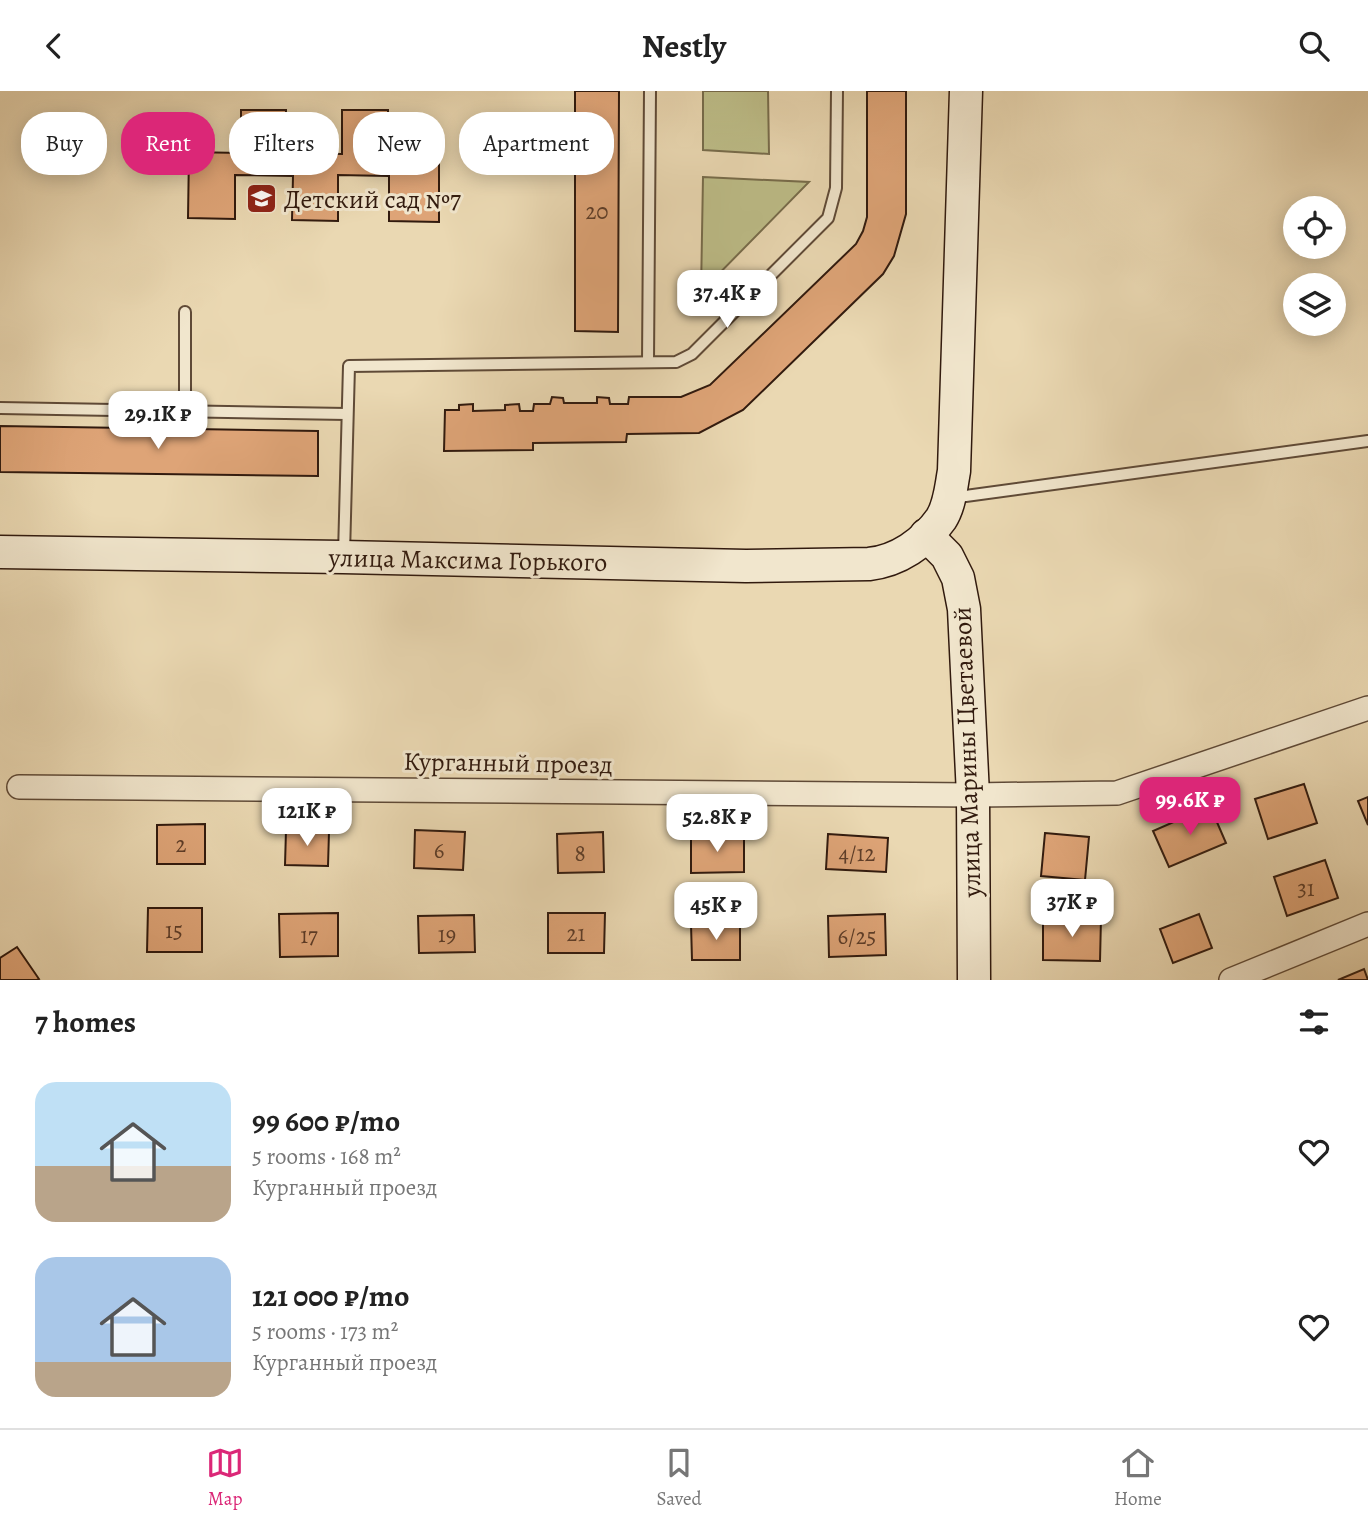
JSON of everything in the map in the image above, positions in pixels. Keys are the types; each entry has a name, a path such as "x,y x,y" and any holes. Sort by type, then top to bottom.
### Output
{"main road":[{"path":"949,499 954,471 966,91"},
{"name":"улица Максима Горького","path":"0,552 746,566 869,564 900,556 926,535 941,518 949,499"},
{"name":"улица Марины Цветаевой","path":"926,535 947,556 958,578 964,609 973,795 974,980"}],"street":[{"name":"Курганный проезд","path":"19,787 973,795 1117,793 1368,708"},
{"path":"1231,980 1368,924"}],"lane":[{"path":"648,362 650,91"},
{"path":"343,557 349,366 676,362 692,353 828,218 836,188 837,91"},
{"path":"185,312 185,411"},
{"path":"0,408 348,414"},
{"path":"949,499 1368,441"}],"green space":[{"path":"703,91 768,91 769,154 703,150"},
{"path":"703,177 809,182 701,292"}],"building":[{"path":"575,91 619,91 618,332 575,331 575,175 614,175 614,112 575,112"},
{"path":"867,91 906,91 906,214 894,256 883,274 743,410 699,433 627,434 626,442 533,443 533,450 444,451 445,410 459,410 459,405 473,404 473,411 505,410 505,405 519,404 520,411 533,411 534,404 550,404 552,397 563,398 564,403 597,403 597,397 609,398 610,404 628,404 629,397 681,397 710,385 856,244 863,231 867,217"},
{"path":"241,110 286,110 286,112"},
{"path":"342,110 388,110 353,112 353,175 439,175 439,222 389,221 389,176 338,175 339,154 342,154"},
{"path":"215,152 229,153 229,175 235,175 235,219 188,218 189,175 215,175"},
{"path":"235,175 338,175 338,221 292,220 293,176"},
{"path":"0,426 318,431 318,476 0,472"},
{"path":"1304,784 1317,823 1268,839 1255,799"},
{"path":"1368,797 1368,825 1358,801"},
{"path":"1210,806 1226,843 1169,867 1153,831"},
{"path":"205,824 205,864 157,864 157,825"},
{"path":"286,830 329,832 328,866 285,865"},
{"path":"415,830 465,832 463,870 414,868"},
{"path":"603,832 604,872 558,873 557,834"},
{"path":"1045,833 1089,837 1085,880 1041,876"},
{"path":"828,834 888,838 886,872 826,869"},
{"path":"691,836 744,836 744,872 691,873"},
{"path":"1325,860 1338,898 1287,916 1274,877"},
{"path":"148,908 202,908 202,952 147,952"},
{"path":"338,913 338,956 280,957 279,914"},
{"path":"548,913 605,913 604,953 548,953"},
{"path":"885,914 886,955 829,957 828,916"},
{"path":"1199,914 1212,948 1173,963 1160,929"},
{"path":"474,915 475,952 419,953 418,916"},
{"path":"1043,917 1101,918 1100,961 1043,960"},
{"path":"691,924 740,924 740,960 692,960"},
{"path":"17,947 39,979 0,980 0,958"},
{"path":"1364,969 1368,980 1338,980"}],"place":[{"name":"Детский сад №7","path":"261,199"}]}
